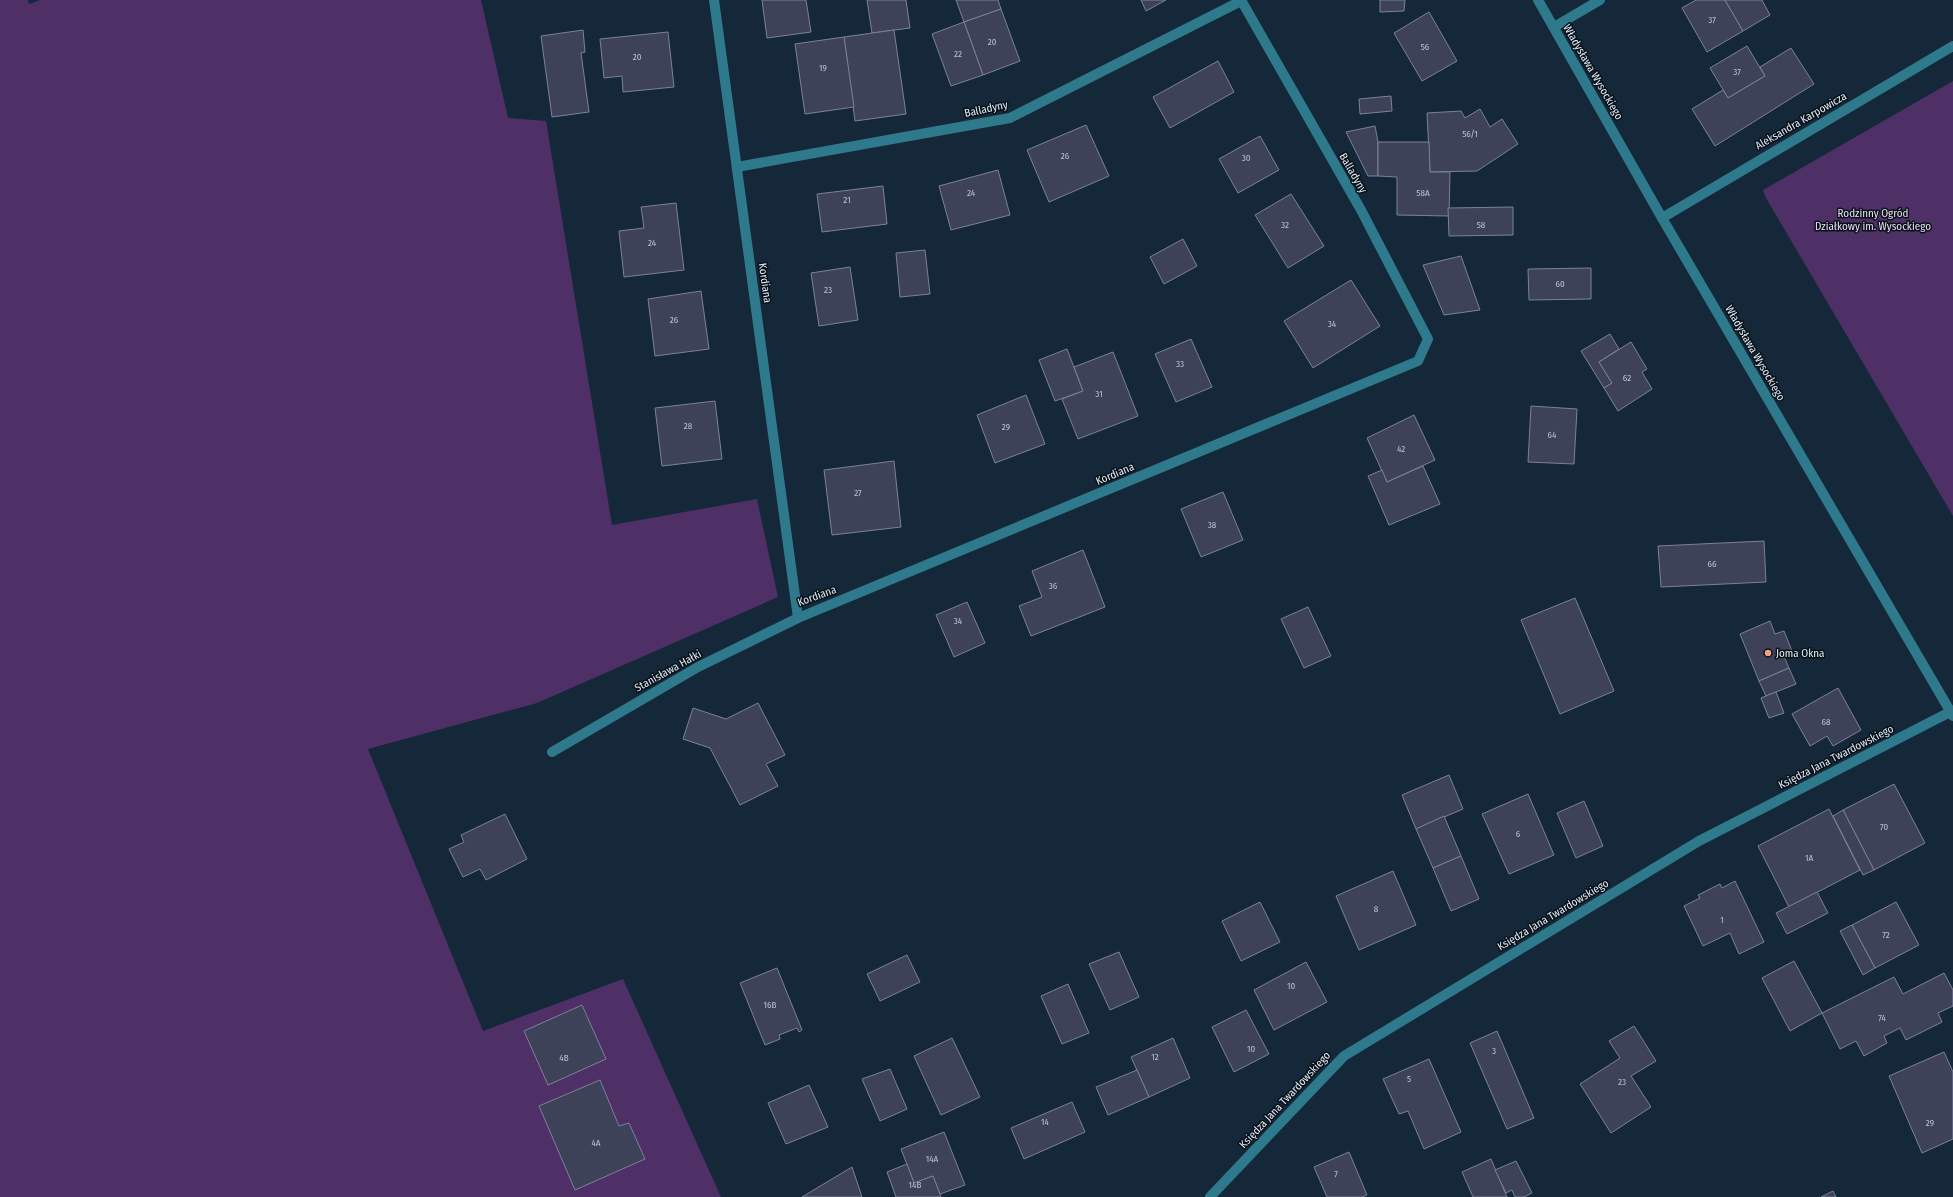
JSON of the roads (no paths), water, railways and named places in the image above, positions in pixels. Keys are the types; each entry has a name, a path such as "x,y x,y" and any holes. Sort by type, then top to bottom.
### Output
{"street":[{"name":"Kordiana","path":"714,0 798,618 1418,361"},
{"name":"Balladyny","path":"737,167 1010,118 1241,0 1360,210 1428,339 1418,361"},
{"name":"Władysława Wysockiego","path":"1538,0 1662,218 1952,714"},
{"path":"1554,27 1600,0"},
{"name":"Aleksandra Karpowicza","path":"1662,218 1953,46"},
{"name":"Stanisława Hałki","path":"552,752 698,667 798,618"},
{"name":"Księdza Jana Twardowskiego","path":"1210,1197 1344,1056 1699,841 1952,714"}],"place":[{"name":"Joma Okna","path":"1768,653"}],"park label":[{"name":"Rodzinny Ogród Działkowy im. Wysockiego","path":"1873,219"}]}
